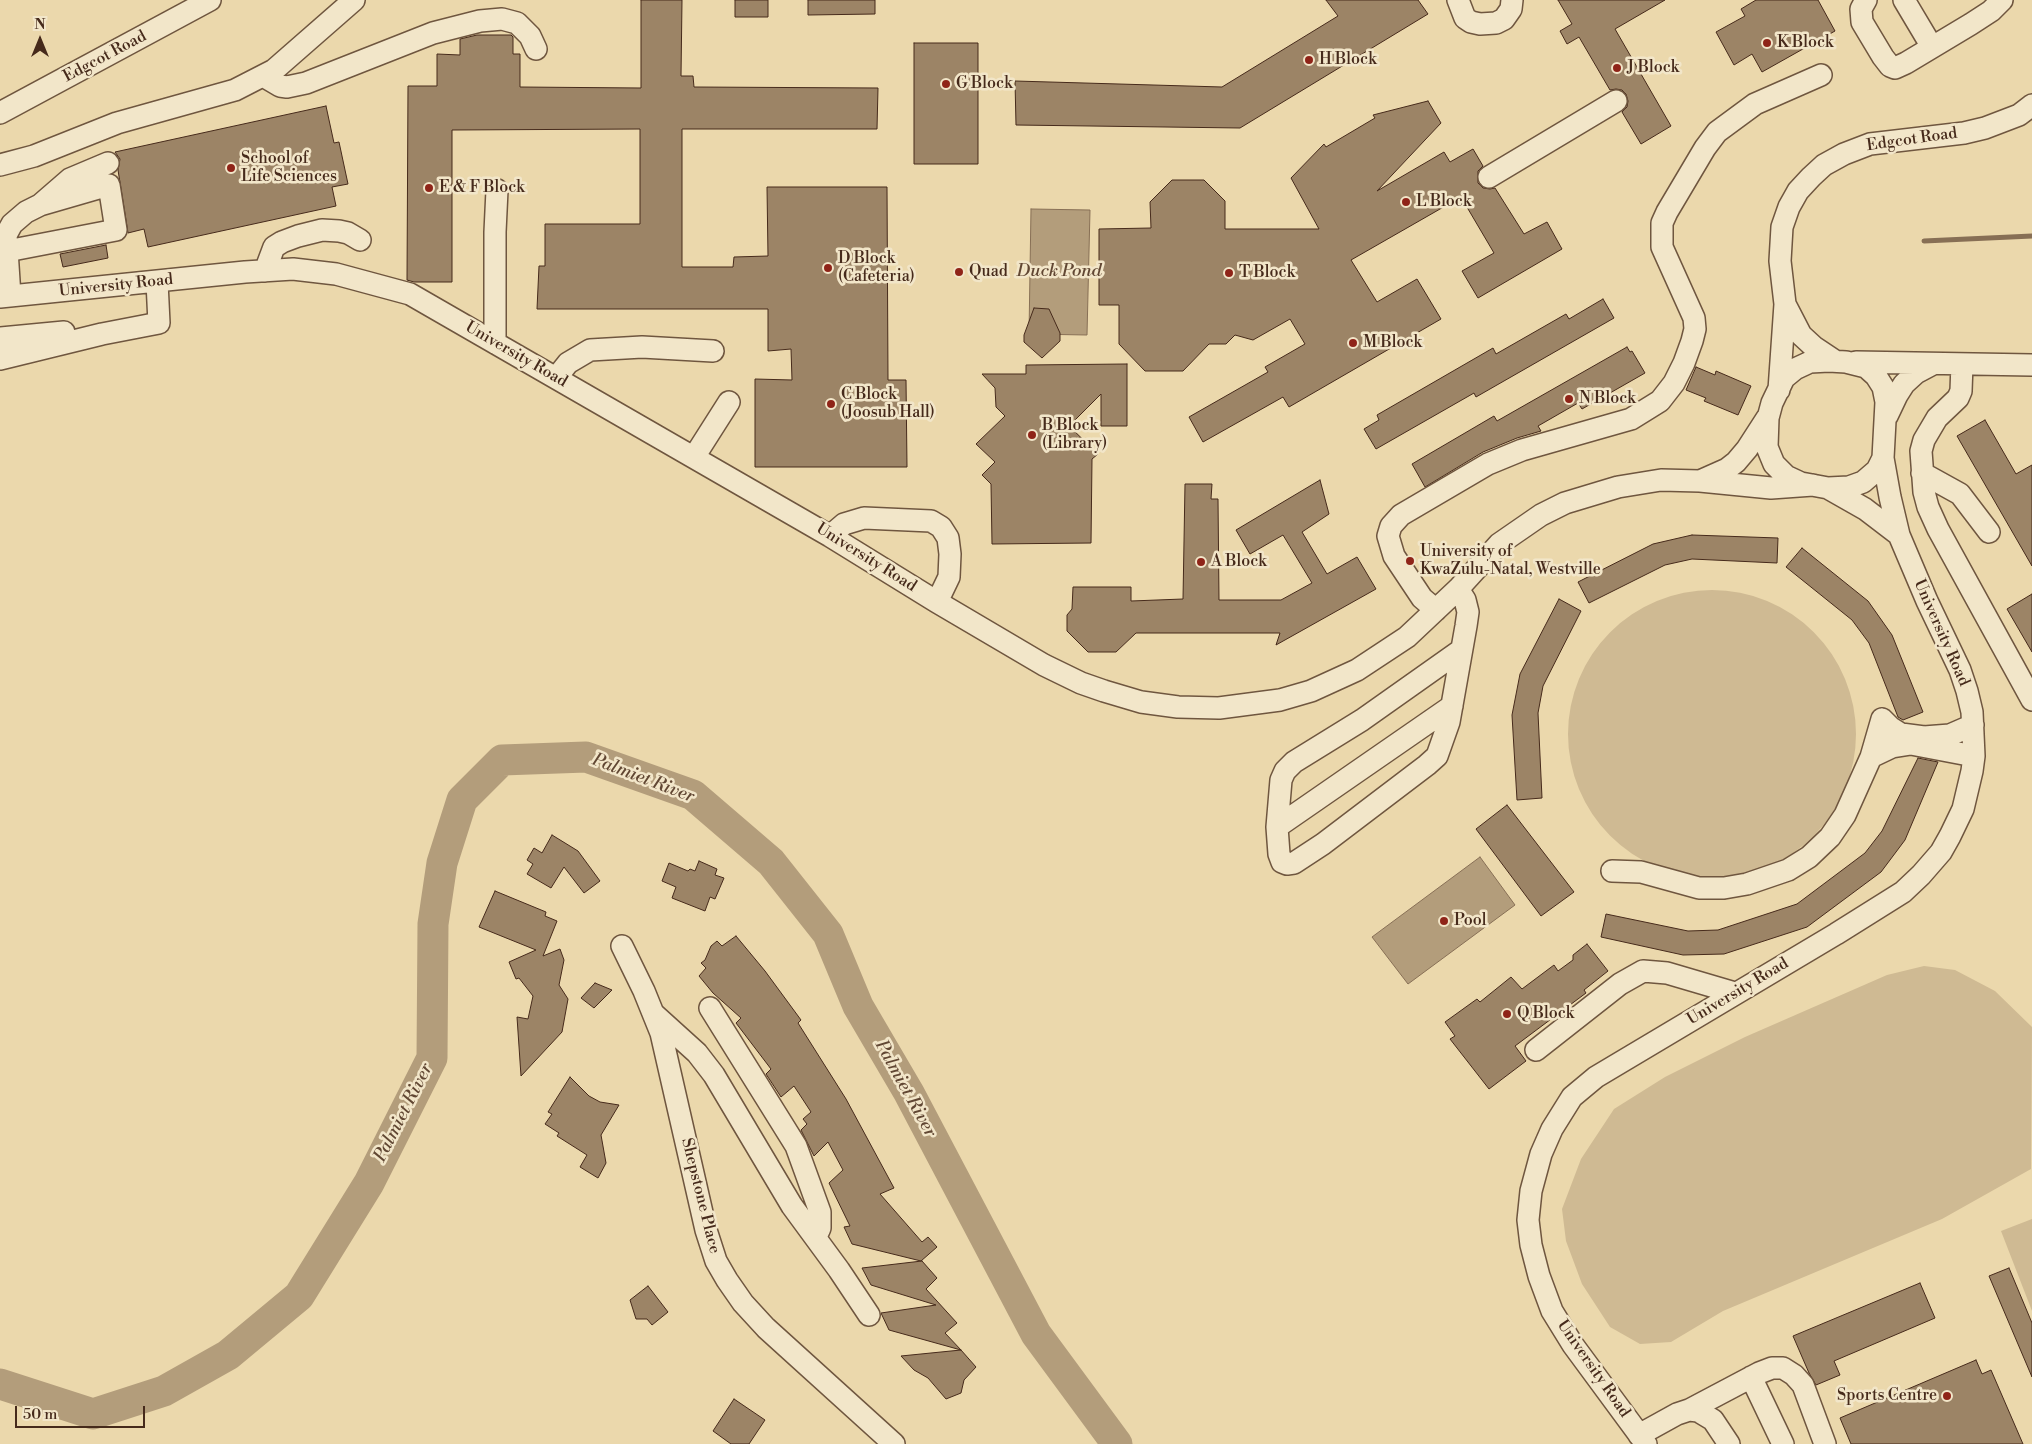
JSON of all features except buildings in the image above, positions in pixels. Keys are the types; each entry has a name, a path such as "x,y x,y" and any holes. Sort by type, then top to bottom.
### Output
{"street":[{"name":"Edgcot Road","path":"0,113 210,0"},
{"path":"0,166 34,156 117,123 235,90 274,70 354,0"},
{"path":"1458,0 1465,18 1480,24 1496,23 1504,19 1512,9 1512,0"},
{"path":"1866,0 1861,9 1862,22 1890,66 1898,67 1992,11 2002,0"},
{"path":"1904,0 1932,47"},
{"path":"263,76 280,86 287,87 306,83 434,33 480,21 502,19 517,23 530,36 536,48"},
{"path":"1436,610 1422,598 1394,556 1388,536 1391,526 1401,515 1488,464 1522,450 1632,419 1660,401 1674,383 1684,363 1695,329 1694,318 1681,285 1662,246 1662,223 1667,212 1705,148 1717,132 1755,104 1821,75"},
{"path":"1489,177 1616,101"},
{"name":"Edgcot Road","path":"1779,390 1785,304 1780,262 1782,227 1789,207 1798,191 1824,165 1844,154 1870,144 1964,133 1986,128 2019,115 2032,105"},
{"path":"40,205 70,179 108,164"},
{"path":"5,297 6,235 12,224 26,212 40,205 108,185 116,230 7,251"},
{"path":"495,343 497,190"},
{"path":"265,271 274,247 298,236 322,230 339,231 348,233 360,240"},
{"name":"University Road","path":"5,297 293,269 336,274 410,294 830,536 936,602 1044,665 1081,683 1142,702 1178,707 1219,708 1280,700 1311,691 1357,670 1407,637 1458,589 1500,544 1541,515 1565,503 1596,492 1661,480 1700,481 1771,488 1820,486 1865,509 1898,535"},
{"path":"0,359 102,334 159,323 157,282"},
{"name":"Edgcot Road","path":"1785,304 1794,325 1801,335 1814,347 1841,362"},
{"path":"0,338 64,332 102,334"},
{"path":"556,378 568,363 590,350 642,347 713,350"},
{"path":"1841,362 1866,368 1876,376 1883,387 1886,402 1883,458 1877,470 1863,482 1849,487 1801,483 1786,476 1774,464 1767,447 1768,418 1784,378 1794,369 1810,362 1841,362 2032,365"},
{"path":"1886,420 1904,384 1916,373 1933,364"},
{"path":"1962,364 1961,391 1958,398 1937,418 1924,440 1921,451 1922,473 1928,507 1938,530 2032,700"},
{"path":"694,457 729,402"},
{"name":"University Road","path":"1700,481 1727,469 1736,462 1748,449 1768,418"},
{"name":"University Road","path":"1643,1440 1573,1345 1552,1311 1538,1276 1531,1245 1528,1220 1531,1191 1541,1154 1552,1129 1572,1097 1596,1076 1736,994 1903,892 1941,852 1954,830 1968,791 1974,756 1973,725 1967,691 1960,670 1898,535 1883,458"},
{"path":"1922,473 1960,494 1990,532"},
{"path":"830,536 844,524 864,518 931,521 940,527 948,538 950,554 949,577 936,602"},
{"path":"1458,589 1465,600 1468,612 1449,722 1436,756 1427,765 1323,844 1294,863 1287,864 1282,862 1279,854 1277,827 1281,780 1285,770 1294,762 1362,720 1461,650"},
{"path":"1277,827 1452,706"},
{"path":"1612,870 1641,872 1699,888 1724,888 1748,884 1788,870 1809,857 1830,838 1845,815 1871,757 1882,719 1890,728 1901,734 1924,737 1950,735 1973,725"},
{"path":"1871,757 1892,747 1911,744 1974,756"},
{"name":"Shepstone Place","path":"622,946 655,1015 667,1056 706,1230 716,1261 743,1303 766,1328 894,1444"},
{"path":"1536,1050 1620,984 1643,971 1666,973 1736,994"},
{"path":"710,1008 796,1146 820,1212 820,1228 816,1237"},
{"path":"655,1015 697,1053 714,1075 792,1206 816,1237 869,1315"},
{"path":"1643,1440 1677,1414 1689,1410 1751,1377 1772,1368 1783,1368 1794,1375 1803,1385 1825,1444"},
{"path":"1751,1377 1783,1444"},
{"path":"1689,1410 1698,1411 1713,1420 1729,1444"}],"shaded area":[{"path":"1712,590 1740,593 1767,601 1792,614 1814,632 1832,654 1845,679 1853,706 1856,734 1853,762 1845,789 1832,814 1814,836 1792,854 1767,867 1740,875 1712,878 1684,875 1657,867 1632,854 1610,836 1592,814 1579,789 1571,762 1568,734 1571,706 1579,679 1592,654 1610,632 1632,614 1657,601 1684,593"},
{"path":"1924,966 1955,970 1995,991 2032,1027 2031,1169 1942,1219 1723,1311 1671,1342 1640,1344 1610,1327 1582,1284 1566,1241 1562,1209 1581,1159 1614,1109 1665,1077 1745,1037 1887,975"},
{"path":"2032,1219 2032,1311 2001,1231"}],"water":[{"name":"Duck Pond","path":"1031,209 1090,210 1087,335 1029,334"},
{"name":"Pool","path":"1480,857 1515,905 1408,984 1372,937"}],"waterway":[{"path":"1924,241 2032,236"},
{"name":"Palmiet River","path":"0,1384 93,1414 164,1391 228,1355 299,1296 369,1183 432,1058 433,924 442,863 462,800 502,760 586,757 693,795 771,862 828,934 858,1006 909,1093 1036,1334 1117,1444"}],"place":[{"name":"K Block","path":"1767,43"},
{"name":"H Block","path":"1309,60"},
{"name":"J Block","path":"1617,68"},
{"name":"G Block","path":"946,84"},
{"name":"School of Life Sciences","path":"231,168"},
{"name":"E & F Block","path":"429,188"},
{"name":"L Block","path":"1406,202"},
{"name":"D Block (Cafeteria)","path":"828,268"},
{"name":"Quad","path":"959,272"},
{"name":"T Block","path":"1229,273"},
{"name":"M Block","path":"1353,343"},
{"name":"N Block","path":"1569,399"},
{"name":"C Block (Joosub Hall)","path":"831,404"},
{"name":"B Block (Library)","path":"1032,435"},
{"name":"University of KwaZulu-Natal, Westville","path":"1410,561"},
{"name":"A Block","path":"1201,562"},
{"name":"Pool","path":"1444,921"},
{"name":"Q Block","path":"1507,1014"},
{"name":"Sports Centre","path":"1947,1396"}]}
